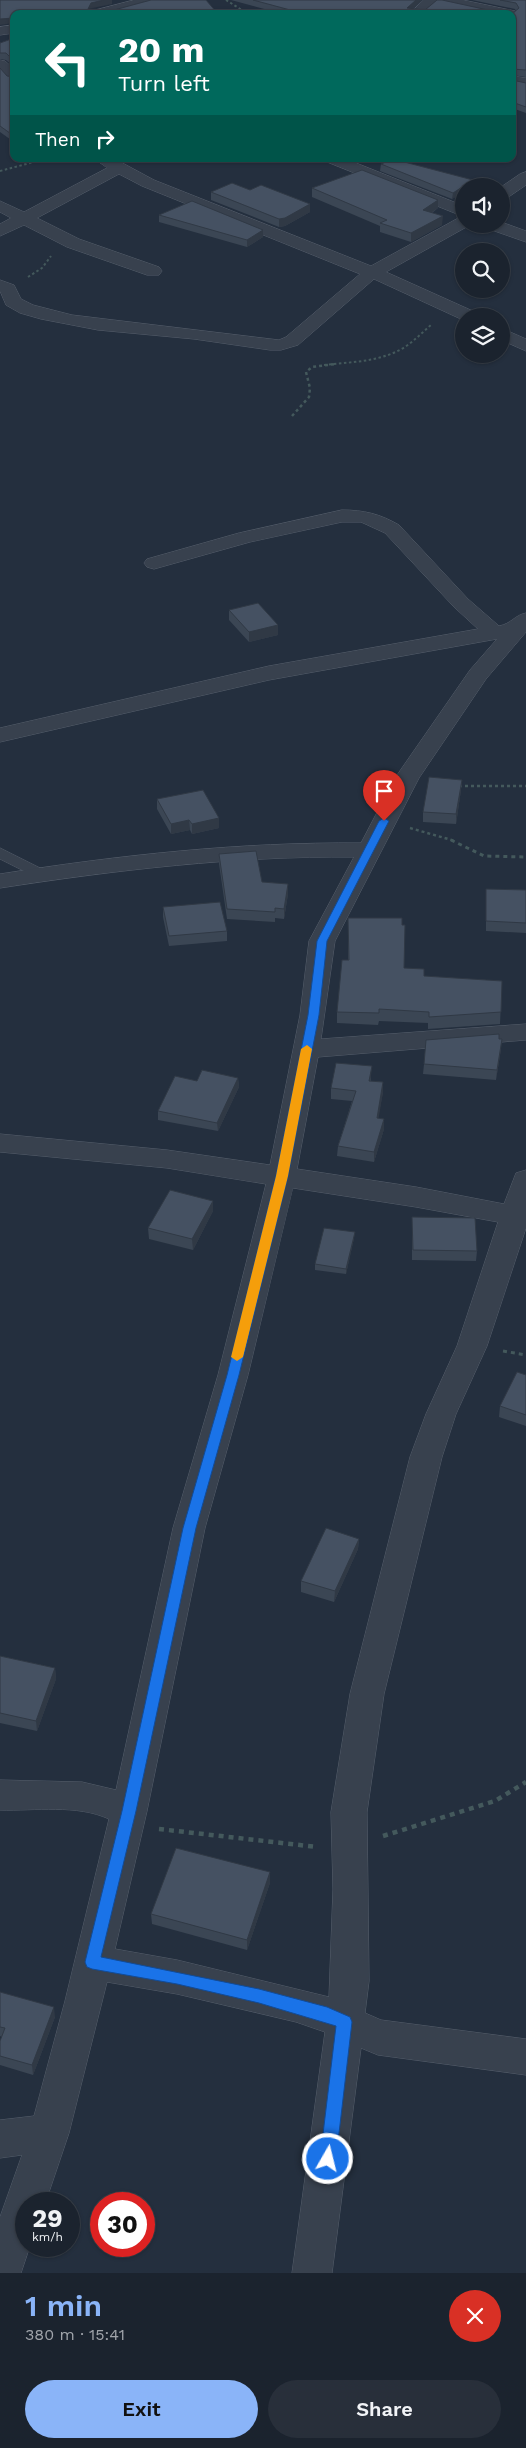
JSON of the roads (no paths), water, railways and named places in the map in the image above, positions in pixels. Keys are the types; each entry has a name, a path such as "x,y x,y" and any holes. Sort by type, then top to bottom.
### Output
{"street":[{"path":"118,8 150,0"},
{"path":"421,10 432,0"},
{"path":"442,0 491,10"},
{"path":"0,64 10,74"},
{"path":"108,162 162,189 455,309"},
{"path":"340,162 455,208"},
{"path":"0,231 119,168"},
{"path":"510,189 526,177"},
{"path":"0,206 73,243 153,271"},
{"path":"6,291 21,308 47,315 281,345 292,341 370,273 455,226"},
{"path":"510,229 523,233"},
{"path":"0,316 6,291"},
{"path":"510,338 526,346"},
{"path":"154,563 255,535 342,516 362,516 378,521 392,529 461,603 513,627"},
{"path":"0,735 269,673 513,627"},
{"path":"1,2273 49,2133 127,1817 190,1528 233,1375 282,1176 307,1049 322,941 407,778 513,627"},
{"path":"0,881 41,874 229,853 331,849 368,850"},
{"path":"307,1049 526,1032"},
{"path":"0,1142 167,1160 282,1176 416,1196 521,1217"},
{"path":"312,2273 337,2094 350,1964 352,1889 349,1812 367,1694 423,1466 442,1414 472,1346 521,1217 526,1180"},
{"path":"0,1795 86,1796 114,1803 127,1817"},
{"path":"92,1962 177,1977 259,1996 327,2014 378,2037 526,2057"},
{"path":"0,2139 49,2133"}],"lane":[{"path":"0,853 41,874"}]}
